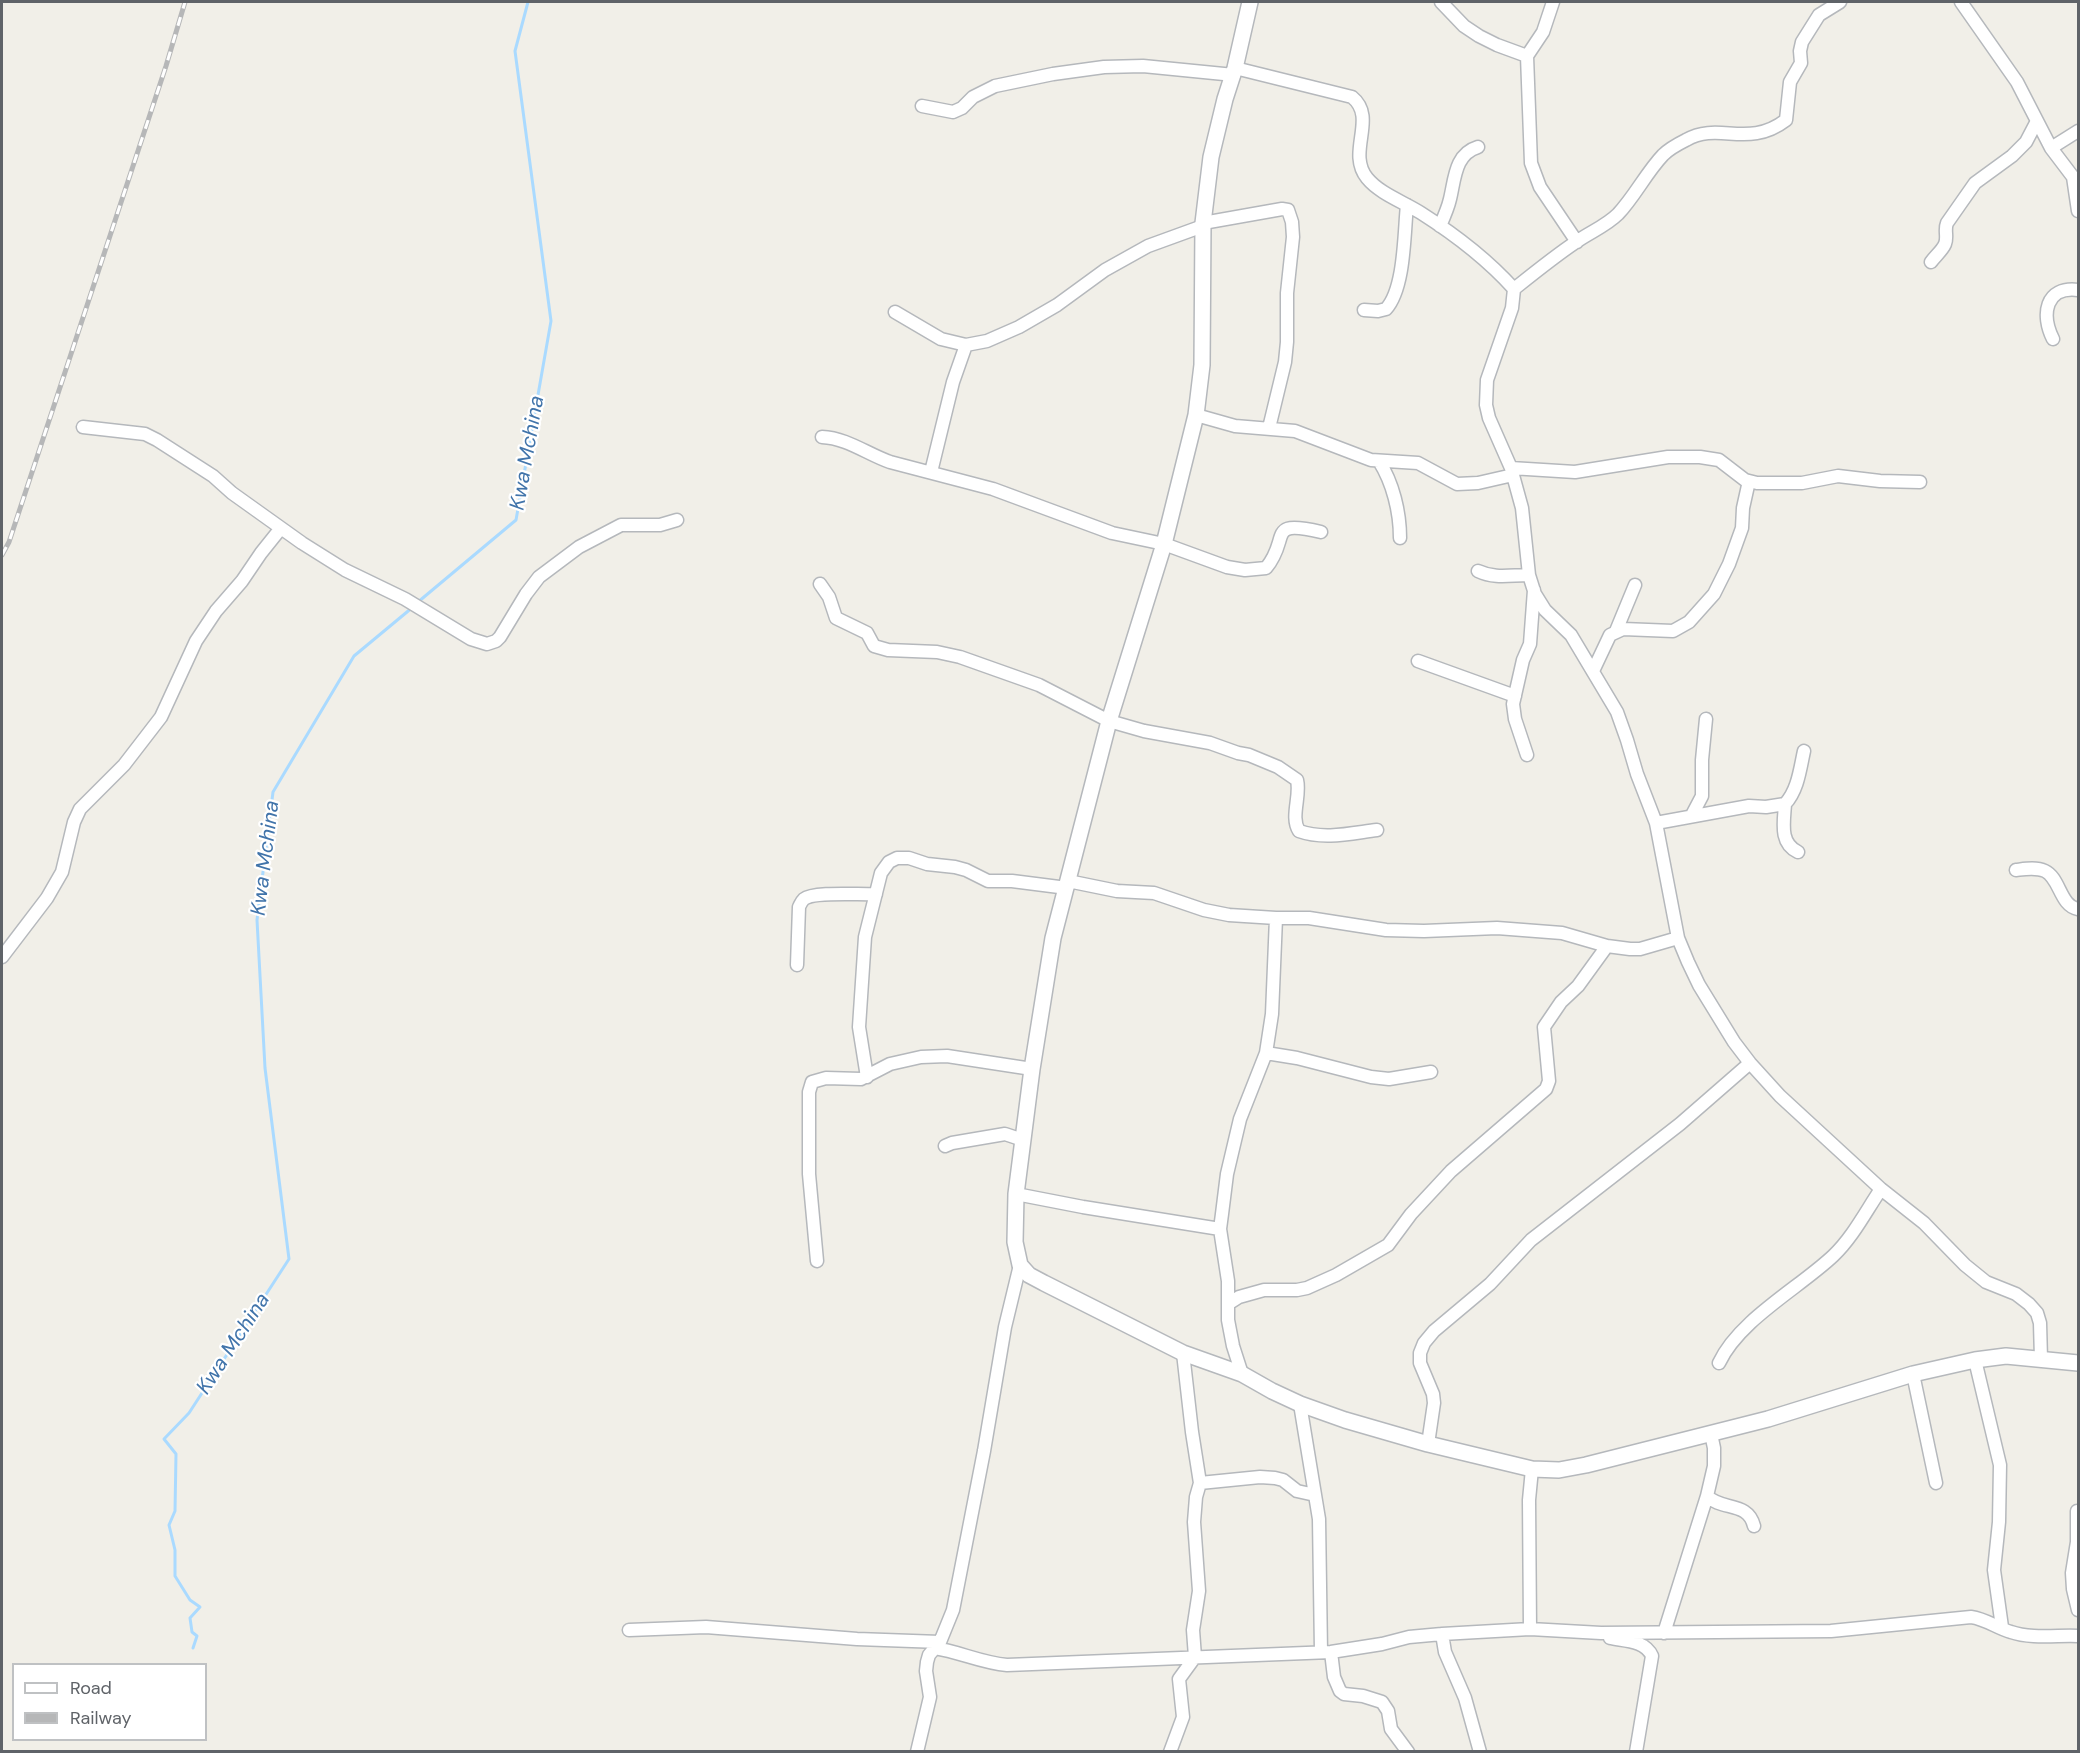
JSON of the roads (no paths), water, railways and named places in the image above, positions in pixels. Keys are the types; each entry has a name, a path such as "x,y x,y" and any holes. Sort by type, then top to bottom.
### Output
{"street":[{"path":"917,1752 930,1697 927,1662 953,1610 1005,1327 1020,1265 1015,1242 1016,1194 1032,1069 1053,938 1108,721 1164,543 1196,415 1202,365 1203,224 1211,157 1225,99 1235,71 1250,2"},
{"path":"1441,2 1464,26 1479,36 1527,56"},
{"path":"1553,2 1543,32 1527,56 1531,162 1540,187 1576,242"},
{"path":"1514,289 1576,242 1606,224 1617,214 1663,154 1689,138 1710,132 1747,135 1762,133 1775,129 1786,120 1790,82 1801,63 1800,51 1806,33 1815,25 1819,15 1840,2"},
{"path":"1961,2 2017,82 2051,148 2073,177 2079,212"},
{"path":"922,106 953,112 962,108 973,97 995,86 1053,74 1104,67 1143,66 1235,71 1352,97 1361,104 1364,113 1359,158 1362,172 1379,189 1440,226 1503,276 1514,289 1512,308 1487,380 1486,391 1489,418 1512,472 1522,508 1529,575 1545,610 1571,636 1617,712 1636,774 1656,823 1678,938 1699,985 1750,1064 1780,1096 1881,1188 1924,1223 1965,1265 1986,1282 2016,1294 2029,1304 2037,1313 2040,1323 2040,1359"},
{"path":"1931,261 1945,245 1947,223 1975,183 2012,156 2026,142 2037,122"},
{"path":"2051,148 2079,131"},
{"path":"1440,226 1446,213 1459,163 1470,150 1478,147"},
{"path":"1364,310 1386,309 1394,295 1399,282 1407,205"},
{"path":"895,312 941,339 966,345 987,341 1019,327 1057,305 1105,270 1168,238 1203,224 1282,208 1288,210 1290,215 1293,237 1287,293 1286,352 1269,428"},
{"path":"2053,339 2046,320 2050,300 2068,289 2079,290"},
{"path":"931,472 953,382 966,345"},
{"path":"1196,415 1235,426 1307,434 1379,461 1418,463 1457,484 1478,483 1512,472 1575,472 1668,457 1711,457 1749,481 1757,483 1802,483 1838,476 1880,481 1920,482"},
{"path":"83,427 145,434 157,440 213,476 232,493 302,543 345,570 405,599 471,639 487,644 500,637 539,577 579,547 621,525 660,525 677,520"},
{"path":"822,437 848,442 883,460 993,489 1112,533 1164,543 1227,567 1261,570 1269,566 1281,532 1287,528 1299,527 1321,532"},
{"path":"1379,461 1392,489 1400,522 1400,538"},
{"path":"1616,631 1623,629 1673,631 1689,622 1714,594 1730,564 1742,528 1743,508 1749,481"},
{"path":"2,957 47,898 62,872 74,822 80,809 124,765 161,717 196,641 216,611 242,581 281,528"},
{"path":"1478,571 1488,576 1498,577 1529,575"},
{"path":"820,584 829,597 836,618 867,633 874,646 888,650 937,652 960,657 1039,685 1108,721 1144,731 1210,743 1258,758 1278,767 1297,780 1296,823 1299,831 1336,836 1377,830"},
{"path":"1593,670 1606,640 1616,631 1635,585"},
{"path":"1527,755 1515,720 1513,704 1523,660 1530,644 1534,589"},
{"path":"1418,661 1515,696"},
{"path":"1692,816 1702,796 1702,760 1706,719"},
{"path":"1656,823 1749,806 1766,807 1785,804 1791,798 1795,788 1804,751"},
{"path":"1785,804 1784,832 1787,844 1798,852"},
{"path":"867,1077 859,1027 865,937 884,868 894,859 902,858 955,867 988,881 1067,884 1117,891 1154,893 1204,910 1229,915 1309,918 1386,930 1432,931 1497,928 1562,933 1607,946 1640,949 1678,938"},
{"path":"2016,870 2036,869 2048,872 2071,906 2079,909"},
{"path":"797,965 799,907 802,900 822,895 876,894"},
{"path":"1242,1374 1228,1320 1228,1281 1220,1229 1227,1174 1240,1119 1266,1053 1272,1014 1276,918"},
{"path":"1228,1304 1239,1297 1264,1290 1307,1288 1336,1275 1388,1245 1411,1214 1451,1171 1546,1089 1549,1081 1544,1027 1561,1002 1578,986 1607,946"},
{"path":"1266,1053 1297,1058 1371,1077 1389,1079 1431,1072"},
{"path":"818,1262 809,1174 810,1087 812,1082 826,1078 852,1080 867,1077 890,1064 921,1057 947,1056 1032,1069"},
{"path":"1428,1444 1434,1403 1433,1394 1420,1363 1420,1353 1424,1343 1434,1331 1490,1284 1531,1240 1680,1124 1750,1064"},
{"path":"945,1146 997,1134 1023,1140"},
{"path":"1719,1363 1730,1344 1750,1325 1783,1295 1834,1255 1849,1238 1881,1188"},
{"path":"1016,1194 1220,1229"},
{"path":"1020,1265 1029,1275 1183,1353 1242,1374 1300,1404 1345,1420 1428,1444 1532,1469 1559,1470 1586,1465 1815,1406 1913,1374 1975,1360 2006,1356 2079,1363"},
{"path":"1170,1752 1183,1717 1179,1679 1195,1657 1193,1630 1199,1583 1194,1522 1196,1497 1200,1484 1183,1353"},
{"path":"1975,1360 2000,1465 1999,1522 1994,1570 2002,1627"},
{"path":"1913,1374 1936,1483"},
{"path":"1300,1404 1319,1519 1326,1652 1340,1691 1344,1694 1363,1696 1382,1702 1388,1711 1391,1729 1408,1752"},
{"path":"1664,1633 1707,1496 1714,1466 1711,1434"},
{"path":"1530,1629 1529,1500 1532,1469"},
{"path":"1200,1484 1260,1477 1275,1478 1290,1484 1297,1491 1315,1495"},
{"path":"1707,1496 1712,1500 1744,1510 1749,1514 1754,1526"},
{"path":"2077,1511 2078,1542 2072,1573 2073,1589 2079,1610"},
{"path":"629,1630 706,1627 937,1645 993,1664 1006,1665 1326,1652 1382,1644 1409,1637 1530,1629 1601,1633 1831,1631 1971,1617 1981,1618 2010,1632 2025,1635 2079,1636"},
{"path":"1601,1633 1610,1638 1642,1645 1650,1651 1652,1656 1636,1752"},
{"path":"1442,1634 1445,1652 1465,1698 1480,1752"}],"waterway":[{"name":"Kwa Mchina","path":"418,602 516,520 551,321 515,51 528,2"},
{"name":"Kwa Mchina","path":"193,1648 197,1636 192,1632 190,1618 200,1607 190,1600 175,1576 175,1550 169,1525 175,1511 176,1454 164,1439 189,1413 289,1259 265,1068 257,920 273,792 354,656 413,607"}],"railway":[{"path":"2,555 9,542 185,2"}]}
